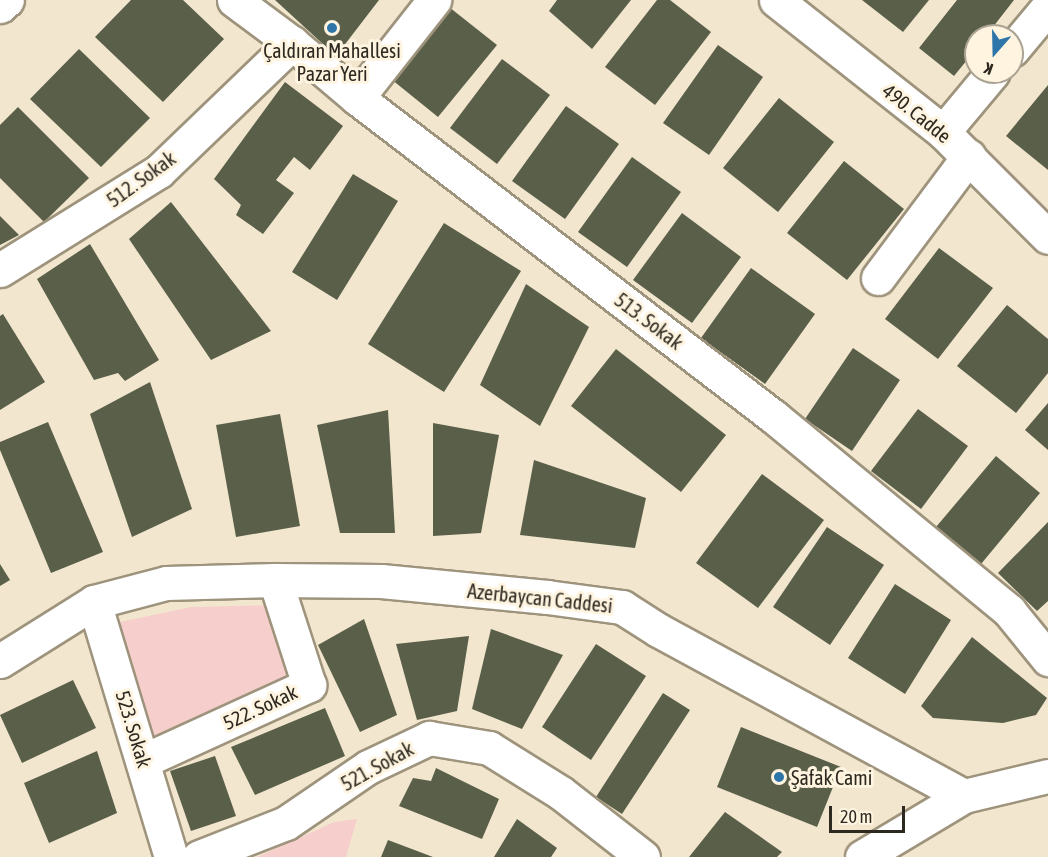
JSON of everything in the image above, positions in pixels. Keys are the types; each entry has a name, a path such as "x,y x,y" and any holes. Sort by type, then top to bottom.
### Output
{"street":[{"path":"0,6 7,0"},
{"name":"513. Sokak","path":"234,0 292,43 357,98 774,417 1009,611 1048,659"},
{"path":"357,98 434,0"},
{"name":"490. Cadde","path":"776,0 943,132 1048,237"},
{"path":"1024,36 1048,7"},
{"name":"512. Sokak","path":"0,270 159,171 292,43"},
{"path":"943,132 983,84"},
{"path":"878,278 969,156"},
{"name":"Azerbaycan Caddesi","path":"0,661 94,602 166,583 275,580 381,581 622,607 658,630 964,796"},
{"name":"522. Sokak","path":"143,760 309,685 275,580"},
{"name":"523. Sokak","path":"94,602 171,857"},
{"name":"521. Sokak","path":"199,857 286,823 368,767 429,738 489,748 561,794 643,857"},
{"path":"862,857 964,796 1048,776"}],"shaded area":[{"path":"273,605 296,679 154,744 115,623 191,607"},
{"path":"357,819 346,857 257,857 334,822"}],"building":[{"path":"131,0 183,0 224,39 163,102 95,37"},
{"name":"Çaldıran Mahallesi Pazar Yeri","path":"275,0 379,0 336,56"},
{"path":"557,0 631,0 592,49 549,11"},
{"path":"657,0 670,0 711,32 655,105 605,67"},
{"path":"862,0 929,0 903,32"},
{"path":"957,0 1014,0 995,24 964,24 964,64 954,76 919,48"},
{"path":"449,7 497,45 438,117 391,79"},
{"path":"718,45 763,77 709,155 663,123"},
{"path":"79,49 150,118 101,167 30,99"},
{"path":"502,59 550,95 497,164 450,128"},
{"path":"285,82 343,126 310,170 294,157 276,180 294,193 263,234 236,215 241,205 214,179"},
{"path":"1048,85 1048,170 1006,136"},
{"path":"779,98 834,142 778,212 723,168"},
{"path":"566,106 619,144 565,219 512,181"},
{"path":"18,107 89,178 44,222 0,178 0,125"},
{"path":"632,157 681,192 627,267 578,232"},
{"path":"844,161 904,209 847,280 787,233"},
{"path":"353,174 398,201 337,300 292,272"},
{"path":"171,202 271,331 211,360 129,239"},
{"path":"682,213 741,257 692,323 633,280"},
{"path":"0,216 19,235 0,245"},
{"path":"444,223 521,271 444,392 368,344"},
{"path":"90,244 159,360 125,381 118,373 94,380 37,279"},
{"path":"939,248 993,288 938,359 885,319"},
{"path":"751,268 815,314 765,384 701,338"},
{"path":"526,284 589,327 540,426 480,385"},
{"path":"1007,305 1048,339 1048,373 1016,413 957,366"},
{"path":"3,314 45,382 0,410 0,316"},
{"path":"853,348 900,380 852,451 805,419"},
{"path":"616,349 726,435 681,492 571,406"},
{"path":"150,382 192,509 132,537 90,414"},
{"path":"1048,403 1048,450 1025,430"},
{"path":"918,409 968,446 921,509 871,471"},
{"path":"388,410 395,533 340,533 317,425"},
{"path":"280,414 300,526 236,537 216,425"},
{"path":"48,422 103,552 51,573 0,450 0,442"},
{"path":"433,423 499,435 481,533 433,536"},
{"path":"996,456 1040,493 981,564 936,527"},
{"path":"534,460 646,498 635,548 520,535"},
{"path":"762,474 824,520 758,608 696,563"},
{"path":"1048,522 1048,601 1037,611 998,573"},
{"path":"827,527 884,565 830,645 773,607"},
{"path":"0,564 10,580 0,586"},
{"path":"895,584 951,620 905,694 848,658"},
{"path":"364,619 397,715 360,732 318,645"},
{"path":"491,629 563,655 522,729 472,709"},
{"path":"469,636 457,711 417,720 396,644"},
{"path":"972,637 1047,698 1036,715 1003,723 933,718 921,706"},
{"path":"596,644 646,676 591,760 542,727"},
{"path":"73,680 96,728 22,763 0,715"},
{"path":"663,693 690,710 622,814 596,797"},
{"path":"325,708 345,756 255,795 231,747"},
{"name":"Şafak Cami","path":"741,727 841,767 817,827 717,787"},
{"path":"97,751 117,813 49,843 24,783"},
{"path":"215,756 236,816 191,831 170,771"},
{"path":"436,768 499,799 482,839 399,806 413,778 431,781"},
{"path":"725,812 782,852 777,857 689,857"},
{"path":"517,819 557,848 551,857 494,857"},
{"path":"388,840 433,857 381,857"}],"place":[{"name":"Çaldıran Mahallesi Pazar Yeri","path":"332,28"},
{"name":"Şafak Cami","path":"779,777"}]}
